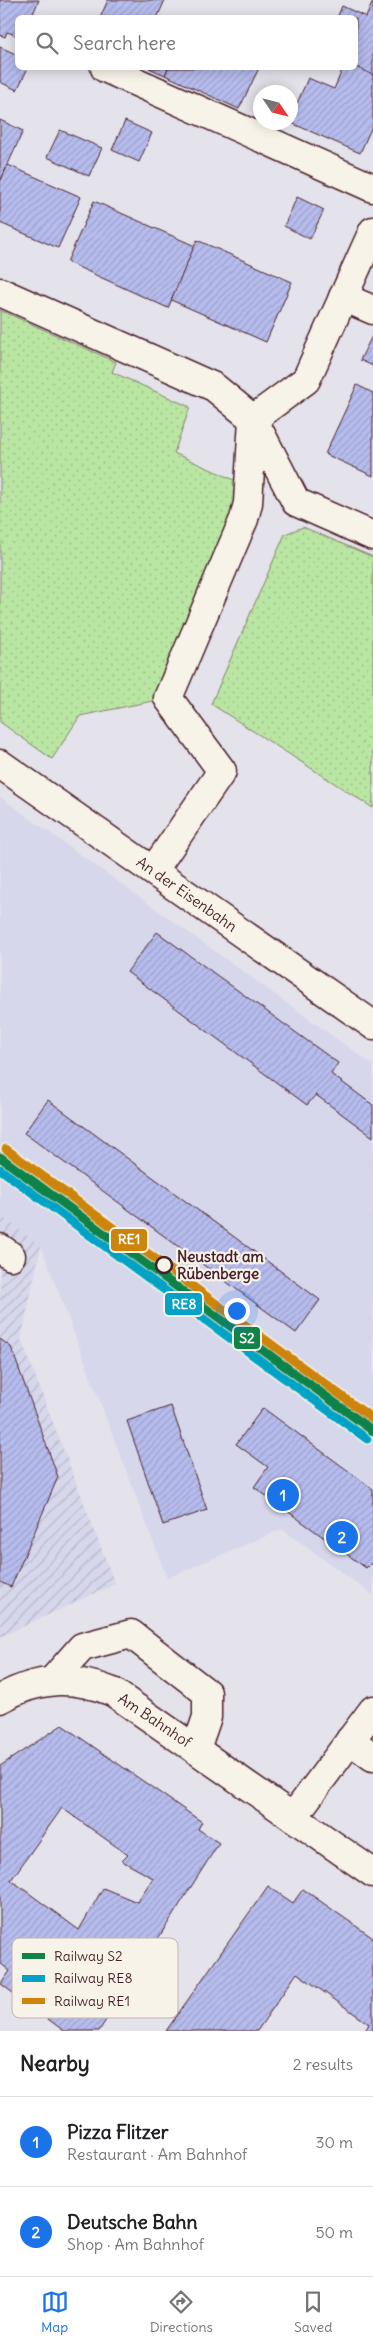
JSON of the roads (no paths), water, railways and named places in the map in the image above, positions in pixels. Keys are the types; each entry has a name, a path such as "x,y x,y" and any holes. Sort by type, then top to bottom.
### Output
{"street":[{"path":"109,70 373,188"},
{"path":"152,871 222,771 168,698 244,519 248,503 254,419 306,380 373,231"},
{"path":"0,292 214,387 254,419 296,502 373,536"},
{"path":"343,297 373,310"},
{"name":"An der Eisenbahn","path":"0,764 373,1025"},
{"path":"52,1681 82,1647 131,1634 207,1693 207,1717 196,1749"},
{"name":"Am Bahnhof","path":"0,1699 19,1688 52,1681 82,1681 113,1692 373,1873"},
{"path":"293,1817 373,1710"},
{"path":"350,1740 373,1756"}],"rail line":[{"name":"RE1","path":"6,1149 373,1419"},
{"name":"S2","path":"0,1157 373,1431"},
{"name":"RE8","path":"0,1169 367,1439"}],"place":[{"name":"Neustadt am Rübenberge","path":"164,1265"},
{"name":"Pizza Flitzer","path":"283,1495"},
{"name":"Deutsche Bahn","path":"342,1537"}]}
